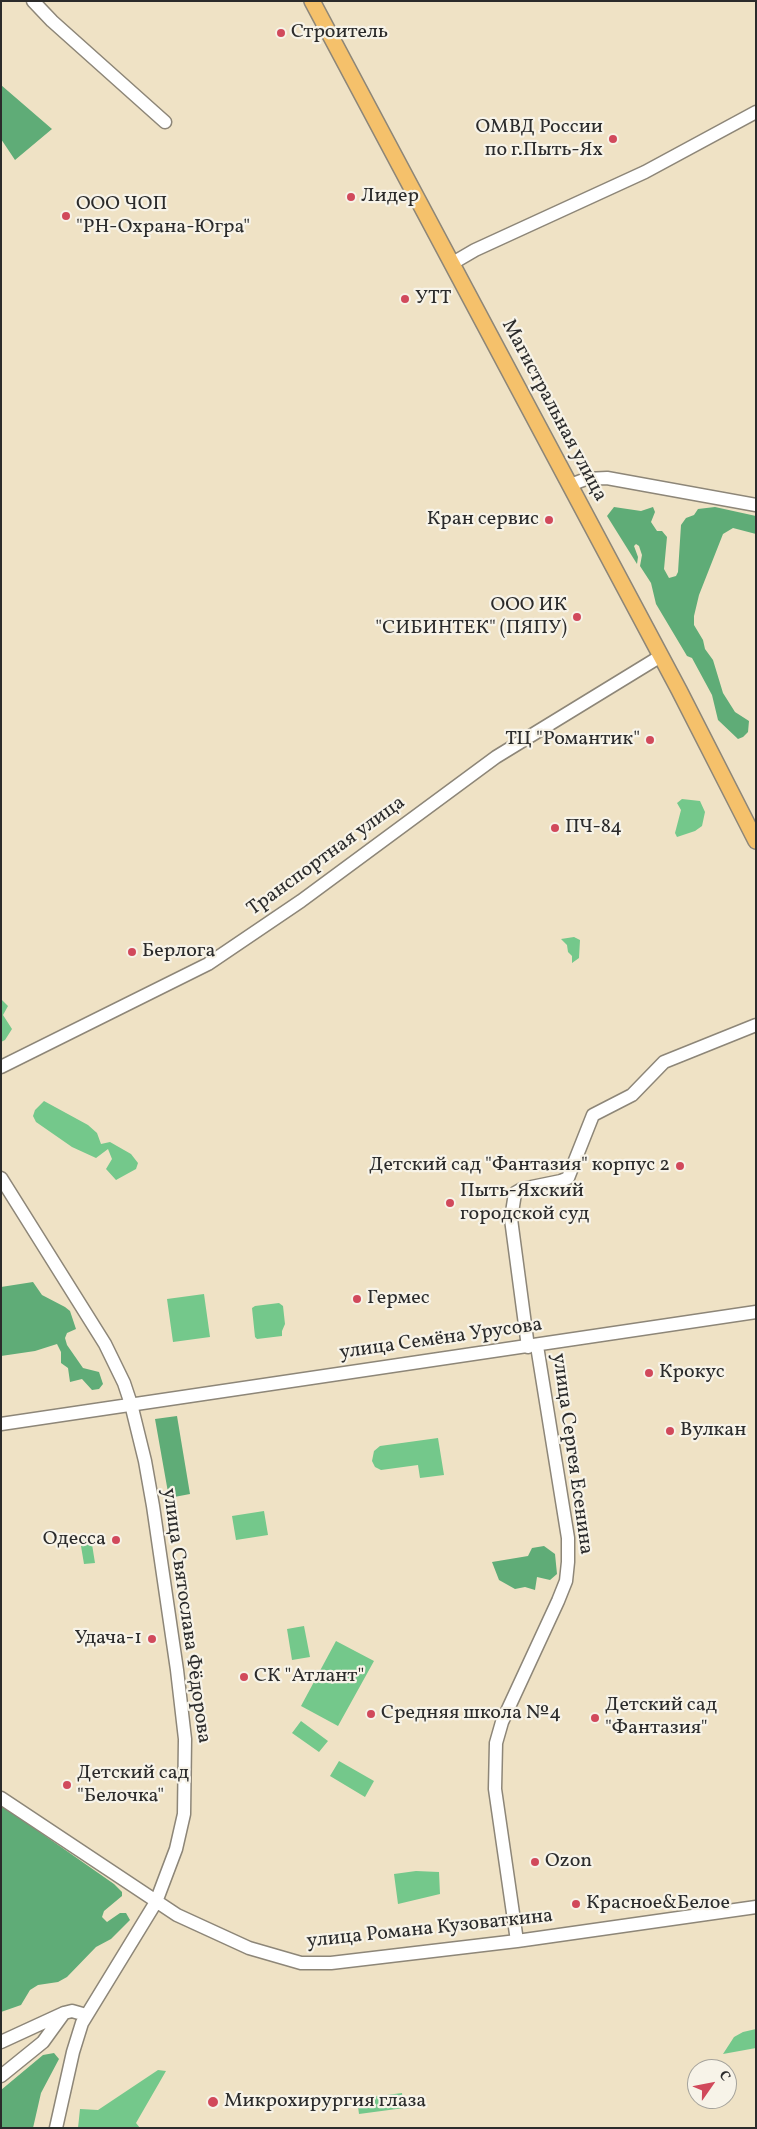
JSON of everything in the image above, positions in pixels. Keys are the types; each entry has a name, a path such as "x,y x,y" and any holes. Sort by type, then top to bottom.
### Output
{"main road":[{"name":"Магистральная улица","path":"312,1 450,264 752,822 756,841"}],"street":[{"path":"33,1 52,22 165,122"},
{"path":"450,264 646,172 756,112"},
{"path":"570,485 594,478 616,479 756,505"},
{"name":"Транспортная улица","path":"1,1067 208,964 301,901 496,758 661,656"},
{"name":"улица Сергея Есенина","path":"517,1941 495,1789 496,1743 502,1722 566,1581 568,1538 532,1346 512,1219 515,1193 522,1189 562,1181 568,1178 593,1115 632,1095 664,1062 756,1025"},
{"name":"улица Святослава Фёдорова","path":"1,1178 105,1344 124,1383 131,1404 145,1461 153,1506 185,1739 184,1814 180,1836 156,1902 86,2015 73,2052 56,2128"},
{"name":"улица Семёна Урусова","path":"131,1404 756,1312"},
{"path":"1,1424 131,1404"},
{"name":"улица Романа Кузоваткина","path":"1,1798 156,1902 188,1920 249,1948 278,1958 309,1964 352,1961 517,1941 756,1906"},
{"path":"1,2042 64,2013 72,2011 86,2015"},
{"path":"1,2076 43,2042 64,2013"}],"green space":[{"path":"1,85 52,129 15,160 1,139"},
{"path":"614,507 641,511 653,507 655,512 651,522 657,531 662,531 667,537 664,569 669,578 676,576 678,572 681,525 686,518 694,515 698,509 715,507 756,516 756,534 733,528 723,534 699,595 694,616 694,625 703,640 705,649 713,660 723,693 735,712 749,721 748,732 743,737 738,739 718,720 712,695 692,658 687,656 656,604 651,583 640,566 642,555 639,546 636,544 634,546 638,557 637,564 607,516"},
{"path":"682,799 700,801 705,812 702,826 695,831 677,837 675,833 681,810 677,803"},
{"path":"574,937 580,940 579,958 572,963 572,956 568,952 567,945 561,939"},
{"path":"1,999 8,1006 3,1015 12,1029 5,1040 1,1042"},
{"path":"44,1101 88,1125 97,1133 101,1144 110,1142 131,1154 138,1163 136,1169 116,1180 106,1169 112,1159 108,1149 96,1158 72,1147 36,1122 33,1116 35,1110"},
{"path":"33,1282 42,1295 70,1311 76,1329 67,1333 65,1338 67,1345 83,1368 99,1372 103,1384 99,1389 92,1390 82,1379 70,1382 68,1368 61,1363 61,1352 57,1344 35,1351 1,1356 1,1287"},
{"path":"204,1294 210,1337 173,1342 167,1299"},
{"path":"279,1303 283,1306 285,1324 282,1336 257,1339 255,1337 252,1308"},
{"path":"177,1416 190,1494 169,1498 155,1419"},
{"path":"438,1438 444,1475 420,1478 418,1465 381,1470 375,1467 372,1461 374,1451 380,1446"},
{"path":"264,1511 268,1535 236,1540 232,1516"},
{"path":"91,1538 95,1563 84,1564 80,1540"},
{"path":"544,1546 555,1554 557,1574 550,1580 537,1577 535,1590 525,1587 515,1589 499,1580 492,1562 528,1556 532,1548"},
{"path":"304,1626 310,1657 292,1660 287,1629"},
{"path":"336,1641 374,1661 338,1726 301,1706"},
{"path":"301,1721 328,1741 319,1752 292,1733"},
{"path":"339,1761 374,1781 365,1797 330,1776"},
{"path":"1,1805 114,1884 122,1892 122,1896 104,1911 102,1917 107,1922 120,1913 126,1913 130,1920 111,1939 96,1947 67,1977 58,1982 38,1985 30,1990 21,2005 1,2012"},
{"path":"416,1871 439,1872 440,1894 398,1904 394,1874"},
{"path":"756,2029 756,2048 723,2054 734,2037 743,2032"},
{"path":"54,2053 59,2059 41,2093 33,2128 1,2128 1,2090 43,2055"},
{"path":"158,2070 166,2071 136,2123 140,2128 78,2128 80,2109 98,2110"},
{"path":"402,2093 404,2108 359,2114 357,2099"}],"place":[{"name":"Строитель","path":"281,33"},
{"name":"ОМВД России по г.Пыть-Ях","path":"613,139"},
{"name":"Лидер","path":"351,197"},
{"name":"ООО ЧОП \"РН-Охрана-Югра\"","path":"66,216"},
{"name":"УТТ","path":"405,299"},
{"name":"Кран сервис","path":"549,520"},
{"name":"ООО ИК \"СИБИНТЕК\" (ПЯПУ)","path":"577,617"},
{"name":"ТЦ \"Романтик\"","path":"650,740"},
{"name":"ПЧ-84","path":"555,828"},
{"name":"Берлога","path":"132,952"},
{"name":"Детский сад \"Фантазия\" корпус 2","path":"680,1166"},
{"name":"Пыть-Яхский городской суд","path":"450,1203"},
{"name":"Гермес","path":"357,1299"},
{"name":"Крокус","path":"649,1373"},
{"name":"Вулкан","path":"670,1431"},
{"name":"Одесса","path":"116,1540"},
{"name":"Удача-1","path":"152,1639"},
{"name":"СК \"Атлант\"","path":"244,1677"},
{"name":"Средняя школа №4","path":"371,1714"},
{"name":"Детский сад \"Фантазия\"","path":"595,1718"},
{"name":"Детский сад \"Белочка\"","path":"67,1785"},
{"name":"Ozon","path":"535,1862"},
{"name":"Красное&Белое","path":"576,1904"},
{"name":"Микрохирургия глаза","path":"213,2102"}]}
